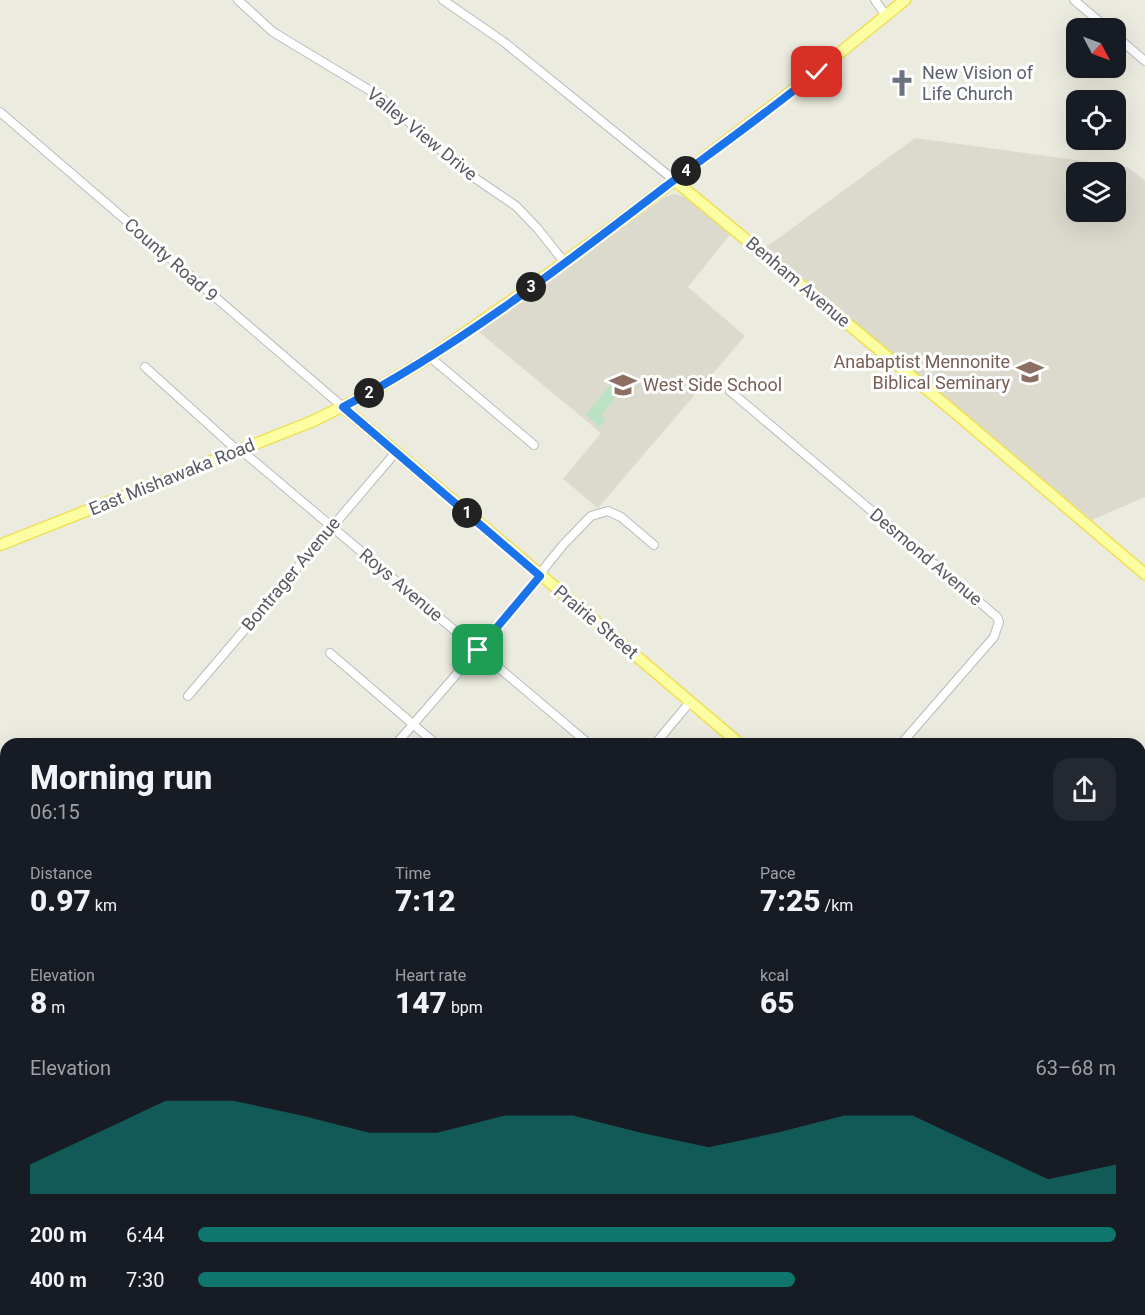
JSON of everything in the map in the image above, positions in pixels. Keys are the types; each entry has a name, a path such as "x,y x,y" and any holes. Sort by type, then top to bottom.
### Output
{"main road":[{"name":"East Mishawaka Road","path":"0,545 313,421 343,407 430,357 565,262 805,81 886,16 897,2"},
{"name":"Benham Avenue","path":"674,180 953,411 1145,574"},
{"name":"Prairie Street","path":"343,407 733,738"}],"street":[{"name":"Valley View Drive","path":"238,0 273,32 379,96 466,171 516,206 538,228 565,262"},
{"name":"Benham Avenue","path":"443,0 504,42 674,180"},
{"path":"875,0 886,16"},
{"path":"1074,0 1095,18"},
{"path":"1126,45 1145,61"},
{"name":"County Road 9","path":"0,112 343,407"},
{"path":"430,357 534,445"},
{"name":"Roys Avenue","path":"145,368 239,450 582,738"},
{"name":"Desmond Avenue","path":"730,391 997,617 999,622 994,637 906,738"},
{"name":"Bontrager Avenue","path":"188,696 396,452"},
{"path":"401,738 540,576 552,557 591,516 608,511 621,517 654,545"},
{"path":"330,653 429,738"},
{"path":"660,738 690,702"}],"shaded area":[{"name":"Anabaptist Mennonite Biblical Seminary","path":"915,138 1091,162 1066,162 1066,222 1126,222 1126,167 1145,181 1145,497 1092,520 765,248"},
{"name":"West Side School","path":"674,194 684,197 731,233 688,287 745,336 598,508 563,479 601,433 479,332 665,197"}],"green space":[{"path":"617,377 626,384 602,414 605,420 598,426 586,414"}],"place":[{"name":"New Vision of Life Church","path":"902,83"},
{"name":"Anabaptist Mennonite Biblical Seminary","path":"1030,372"},
{"name":"West Side School","path":"623,385"}],"route":[{"path":"478,650 540,576 343,407 430,357 463,335 630,214 817,72"}]}
